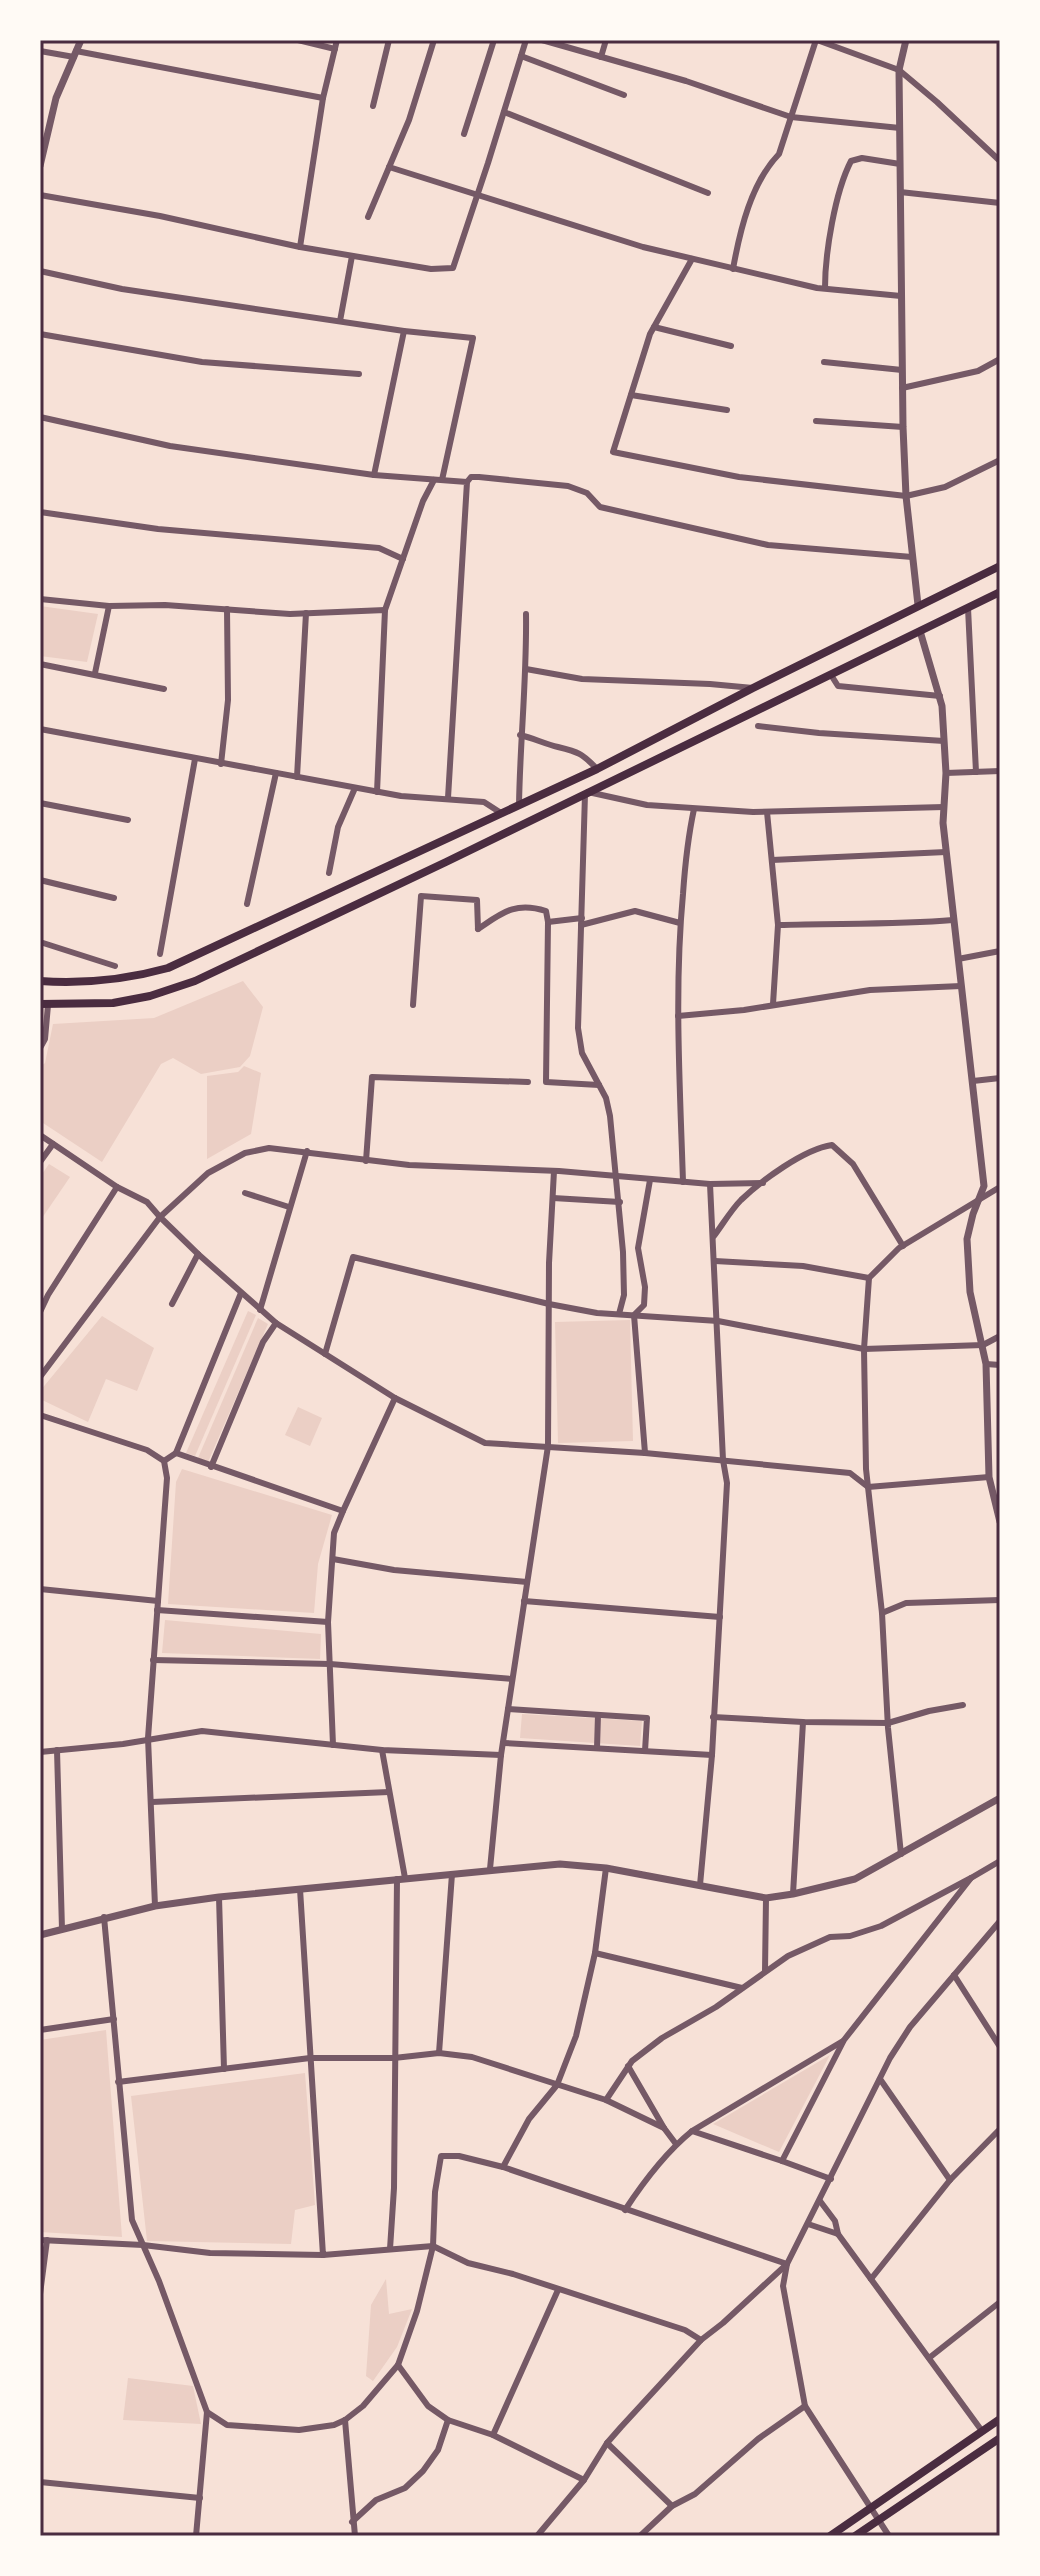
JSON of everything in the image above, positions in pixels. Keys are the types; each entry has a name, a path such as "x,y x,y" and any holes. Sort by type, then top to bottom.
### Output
{"main road":[{"path":"40,981 97,983 168,968 597,769 1000,566"},
{"path":"44,1005 113,1003 150,996 195,981 1000,592"},
{"path":"830,2536 1000,2419"},
{"path":"855,2536 1000,2438"}],"street":[{"path":"40,166 56,98 81,40"},
{"path":"298,40 335,49"},
{"path":"300,247 323,98 337,40"},
{"path":"373,106 389,40"},
{"path":"368,217 409,120 434,40"},
{"path":"464,134 494,40"},
{"path":"40,195 160,216 300,247 431,269 453,268 526,40"},
{"path":"542,40 686,81 791,117 900,128"},
{"path":"601,57 606,40"},
{"path":"733,269 739,235 765,168 779,154 817,40 899,70 1000,161"},
{"path":"906,40 899,70 902,388 906,496 918,605"},
{"path":"40,51 75,54 323,98"},
{"path":"521,56 624,95"},
{"path":"504,112 708,193"},
{"path":"825,288 829,244 845,173 851,161 862,158 900,164"},
{"path":"389,167 643,247 825,288 901,296"},
{"path":"900,192 1000,203"},
{"path":"340,321 352,256"},
{"path":"692,259 654,327 613,452 739,477 906,496 945,487 1000,460"},
{"path":"40,271 122,289 404,331 473,338 442,480"},
{"path":"654,327 731,346"},
{"path":"374,475 404,331"},
{"path":"40,334 202,362 359,374"},
{"path":"902,388 978,371 1000,359"},
{"path":"824,362 902,370"},
{"path":"631,395 727,410"},
{"path":"40,417 170,446 374,475 467,482"},
{"path":"816,421 903,427"},
{"path":"448,798 467,482 471,477 568,486 587,493 600,507 768,545 912,557"},
{"path":"377,792 385,610 423,501 434,480"},
{"path":"40,512 158,529 379,548 403,559"},
{"path":"40,599 109,606 165,605 306,613 385,610"},
{"path":"95,673 109,606"},
{"path":"968,608 976,772"},
{"path":"221,764 228,700 227,609"},
{"path":"297,777 306,613"},
{"path":"519,805 526,614"},
{"path":"920,631 940,696 946,773 946,852 984,1186 967,1239 970,1292 986,1364 989,1477 1000,1522"},
{"path":"40,664 164,689"},
{"path":"526,669 582,679 753,688"},
{"path":"831,675 838,686 940,696"},
{"path":"758,726 944,741"},
{"path":"40,729 401,796 484,802 501,813"},
{"path":"520,735 575,750 597,769"},
{"path":"160,954 195,759"},
{"path":"946,773 1000,771"},
{"path":"247,904 276,773"},
{"path":"329,873 338,827 355,788"},
{"path":"619,1314 624,1295 620,1202 610,1116 606,1098 582,1053 578,1028 586,793 647,805 767,812 944,807"},
{"path":"40,803 128,820"},
{"path":"683,1182 678,1016 680,923 688,834 694,809"},
{"path":"767,812 778,925 773,1004"},
{"path":"772,860 946,852"},
{"path":"40,880 114,898"},
{"path":"413,1005 421,896 477,900 478,929 508,909 533,907 546,911 546,1082 599,1085"},
{"path":"548,922 581,922 635,911 680,923"},
{"path":"778,925 953,920"},
{"path":"40,942 115,966"},
{"path":"958,959 1000,951"},
{"path":"678,1016 744,1010 870,990 961,986"},
{"path":"40,1048 45,1039 44,1005"},
{"path":"366,1161 372,1077 528,1082"},
{"path":"973,1081 1000,1078"},
{"path":"40,1135 117,1187 147,1202 198,1254 276,1323 395,1398 485,1443 645,1453 850,1473 868,1487 989,1477"},
{"path":"40,1162 53,1144"},
{"path":"713,1236 740,1201 763,1183 819,1147 832,1145 853,1164 903,1246"},
{"path":"40,1377 160,1217 208,1173 245,1153 269,1148 366,1161 554,1171 710,1184 763,1183"},
{"path":"260,1310 307,1151"},
{"path":"490,1869 501,1755 548,1446 549,1263 554,1171"},
{"path":"645,1453 634,1315 644,1305 645,1287 638,1248 650,1180"},
{"path":"700,1885 712,1755 727,1483 723,1460 710,1184"},
{"path":"40,1312 117,1187"},
{"path":"901,1854 888,1723 882,1613 868,1487 864,1349 869,1278 903,1246 1000,1187"},
{"path":"245,1193 289,1207"},
{"path":"553,1198 620,1202"},
{"path":"172,1304 198,1254"},
{"path":"325,1354 353,1257 597,1313 718,1321 864,1349 983,1345 1000,1336"},
{"path":"715,1261 803,1266 869,1278"},
{"path":"164,1461 176,1453 241,1293"},
{"path":"211,1467 263,1342 276,1323"},
{"path":"986,1364 1000,1365"},
{"path":"333,1745 328,1622 334,1533 395,1398"},
{"path":"40,1415 147,1450 164,1461 167,1478 148,1738 155,1906"},
{"path":"176,1453 343,1511"},
{"path":"333,1559 394,1570 527,1582"},
{"path":"40,1589 158,1601"},
{"path":"882,1613 906,1603 1000,1600"},
{"path":"524,1601 720,1617"},
{"path":"157,1610 328,1622"},
{"path":"153,1660 330,1664 512,1679"},
{"path":"713,1717 888,1723 963,1705"},
{"path":"508,1709 647,1718 645,1751"},
{"path":"597,1748 598,1715"},
{"path":"793,1894 803,1722"},
{"path":"40,1752 123,1744 202,1731 382,1750 501,1755"},
{"path":"504,1743 712,1755"},
{"path":"57,1750 62,1929"},
{"path":"382,1750 401,1879 390,2249"},
{"path":"152,1802 389,1792"},
{"path":"40,1935 155,1906 219,1897 560,1864 606,1868 766,1898 855,1879 1000,1798"},
{"path":"606,2100 632,2061 788,1956 830,1937 850,1936 881,1926 1000,1861"},
{"path":"503,2167 529,2119 557,2085 576,2036 595,1953 606,1868"},
{"path":"439,2053 452,1874"},
{"path":"782,2161 844,2040 971,1878"},
{"path":"300,1889 323,2255"},
{"path":"219,1897 224,2069"},
{"path":"765,1971 766,1898"},
{"path":"104,1917 132,2220 159,2281 207,2412 196,2536"},
{"path":"889,2536 805,2406 783,2286 787,2264 880,2079 910,2027 1000,1921"},
{"path":"595,1953 742,1988"},
{"path":"954,1975 1000,2047"},
{"path":"40,2019 41,2030 114,2019"},
{"path":"625,2210 676,2144 692,2131 844,2040"},
{"path":"118,2082 310,2058 394,2058 439,2053 472,2057 606,2100 664,2128"},
{"path":"628,2066 676,2144"},
{"path":"880,2079 950,2180"},
{"path":"871,2279 950,2180 1000,2129"},
{"path":"692,2131 831,2179"},
{"path":"207,2412 227,2425 299,2430 334,2425 363,2406 398,2365 417,2311 433,2246 435,2192 441,2156 459,2156 503,2167 787,2264"},
{"path":"820,2201 835,2221 838,2234 982,2431"},
{"path":"808,2224 838,2234"},
{"path":"40,2294 43,2240 143,2245 210,2253 323,2255 433,2246 468,2263 513,2274 685,2330 701,2340"},
{"path":"537,2536 584,2480 607,2443 701,2340 787,2264"},
{"path":"493,2435 558,2290"},
{"path":"929,2358 1000,2302"},
{"path":"398,2365 428,2406 448,2420 493,2435 584,2480"},
{"path":"640,2536 672,2506 695,2494 758,2439 805,2406"},
{"path":"345,2420 355,2536"},
{"path":"352,2522 376,2500 405,2488 423,2471 438,2450 448,2420"},
{"path":"607,2443 672,2506"},
{"path":"40,2482 200,2498"}],"shaded area":[{"path":"40,606 98,614 87,662 40,656"},
{"path":"243,981 263,1007 250,1056 240,1067 201,1074 173,1058 161,1064 102,1162 40,1121 40,1067 45,1063 53,1024 154,1018"},
{"path":"244,1066 261,1073 251,1134 207,1159 207,1076 238,1072"},
{"path":"49,1164 70,1177 40,1221 40,1177"},
{"path":"248,1311 256,1315 195,1456 186,1453"},
{"path":"102,1316 154,1348 137,1391 106,1379 88,1422 40,1399 40,1391"},
{"path":"258,1318 268,1324 208,1462 198,1458"},
{"path":"630,1320 633,1441 558,1443 555,1322"},
{"path":"298,1407 322,1418 310,1446 285,1435"},
{"path":"182,1469 332,1515 318,1564 314,1613 168,1604 176,1482"},
{"path":"165,1620 321,1634 320,1659 162,1653"},
{"path":"522,1714 642,1721 640,1746 520,1738"},
{"path":"106,2030 122,2237 40,2232 40,2040"},
{"path":"830,2055 779,2152 713,2124"},
{"path":"305,2073 315,2205 295,2210 291,2244 147,2241 131,2096"},
{"path":"386,2279 389,2314 412,2309 397,2347 373,2381 366,2376 371,2305"},
{"path":"128,2378 193,2386 201,2424 123,2420"}]}
